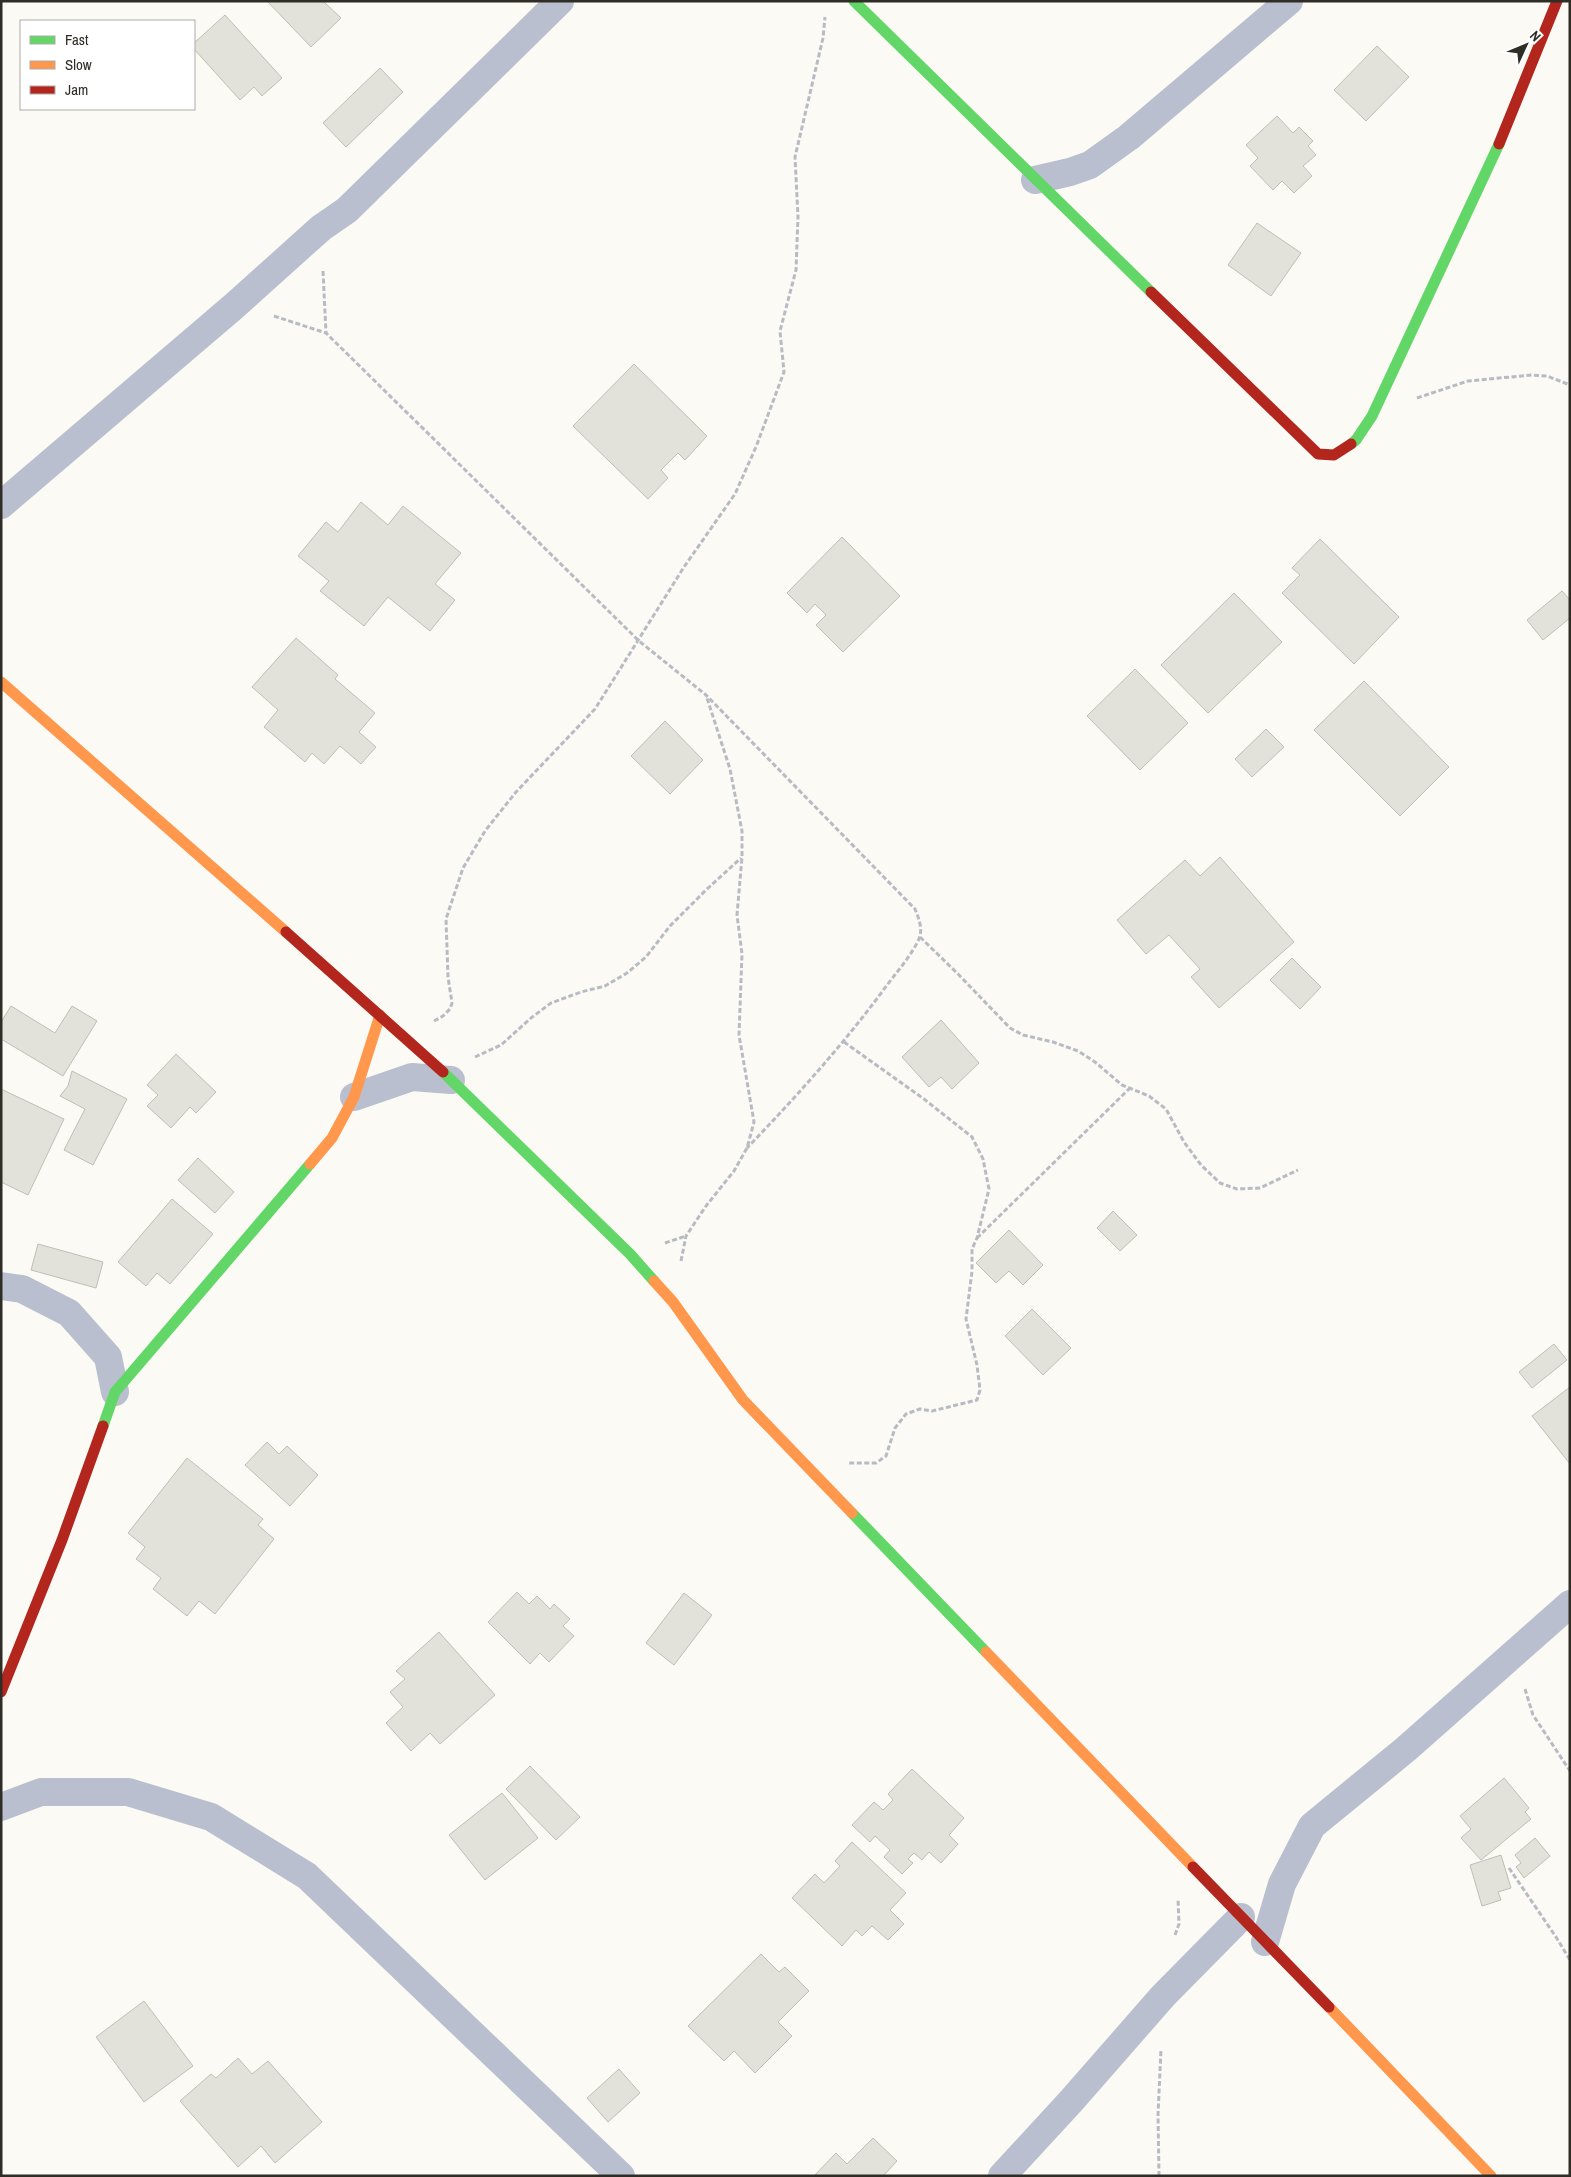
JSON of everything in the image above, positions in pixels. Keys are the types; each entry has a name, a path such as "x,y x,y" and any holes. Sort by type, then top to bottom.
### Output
{"street":[{"path":"1,505 234,307 321,228 347,210 560,1"},
{"path":"854,1 1318,454 1334,455 1356,440 1372,416 1496,153 1557,1"},
{"path":"1036,180 1090,165 1129,137 1289,1"},
{"path":"1,682 401,1033 630,1254 673,1302 744,1400 1490,2176"},
{"path":"1,1692 62,1540 115,1392 332,1138 354,1097 380,1015"},
{"path":"354,1097 412,1077 446,1076"},
{"path":"1,1286 22,1289 69,1313 108,1356 115,1392"},
{"path":"1264,1942 1282,1884 1312,1826 1406,1749 1513,1652 1570,1604"},
{"path":"1,1807 41,1792 128,1792 211,1817 307,1876 621,2176"},
{"path":"1002,2176 1072,2100 1163,1996 1241,1917"}],"path":[{"path":"401,1033 443,1016 450,1009 452,1003 448,977 446,918 463,868 485,831 516,792 595,710 684,567 735,494 756,447 784,372 780,331 796,270 798,217 795,157 823,38 826,10"},
{"path":"321,228 326,333"},
{"path":"234,307 289,319 326,333 639,641 706,695 915,909 920,922 920,937 906,960 844,1042 808,1084 747,1148 734,1171 706,1206 686,1236 673,1302"},
{"path":"1372,416 1468,381 1532,375 1547,376 1570,385"},
{"path":"706,695 730,769 742,832 738,915 742,954 739,1035 754,1122 747,1148"},
{"path":"446,1076 501,1045 551,1003 605,986 627,973 646,957 670,926 742,857"},
{"path":"920,937 1010,1028 1023,1035 1053,1042 1078,1051 1095,1062 1122,1085 1149,1096 1166,1110 1184,1142 1201,1165 1220,1183 1237,1189 1260,1188 1298,1170"},
{"path":"806,1465 845,1462 876,1464 886,1456 895,1428 906,1414 920,1408 932,1411 977,1400 980,1390 977,1365 966,1319 972,1271 972,1249 977,1238 989,1189 983,1159 972,1137 924,1099 844,1042"},
{"path":"977,1238 1130,1088"},
{"path":"1513,1652 1533,1715 1570,1771"},
{"path":"1173,1941 1179,1924 1176,1850"},
{"path":"1509,1868 1570,1960"},
{"path":"1159,2176 1158,2115 1161,2046"}],"building":[{"path":"267,1 323,1 341,18 311,47"},
{"path":"225,15 282,78 262,96 254,87 240,100 195,50 195,42"},
{"path":"1377,46 1409,77 1366,121 1334,90"},
{"path":"380,68 403,92 346,147 323,123"},
{"path":"1277,116 1293,133 1299,127 1313,141 1308,146 1316,155 1303,166 1312,176 1294,193 1282,181 1273,190 1250,166 1258,158 1246,145"},
{"path":"1257,223 1301,253 1271,296 1228,265"},
{"path":"634,364 707,436 685,460 678,453 661,470 668,478 648,499 573,426"},
{"path":"361,502 388,525 403,506 461,553 435,584 455,600 430,631 388,597 364,626 320,591 329,581 298,556 326,522 338,532"},
{"path":"842,537 900,596 843,652 816,625 826,615 815,604 807,613 787,593"},
{"path":"1320,539 1399,617 1354,664 1282,593 1300,575 1292,568"},
{"path":"1562,591 1570,600 1570,618 1543,640 1527,620"},
{"path":"1234,593 1282,642 1208,713 1161,665"},
{"path":"296,638 338,675 335,679 375,713 359,732 376,747 361,764 340,746 324,764 312,753 305,762 264,727 278,710 252,687"},
{"path":"1135,669 1188,723 1140,770 1087,716"},
{"path":"1364,681 1449,767 1400,816 1314,730"},
{"path":"665,721 703,760 670,794 631,756"},
{"path":"1266,729 1284,747 1252,777 1235,759"},
{"path":"1220,857 1294,942 1219,1008 1191,977 1200,969 1169,935 1146,954 1117,920 1185,860 1200,876"},
{"path":"1292,958 1321,987 1300,1009 1270,980"},
{"path":"11,1006 55,1033 72,1006 97,1021 63,1076 1,1039 1,1022"},
{"path":"941,1020 979,1063 952,1089 941,1077 929,1087 902,1057"},
{"path":"176,1054 216,1092 196,1113 190,1107 171,1128 147,1106 158,1095 147,1085"},
{"path":"72,1071 127,1099 93,1165 64,1150 85,1109 60,1096 68,1086"},
{"path":"1,1089 64,1119 28,1195 1,1182"},
{"path":"198,1158 234,1192 215,1213 178,1180"},
{"path":"172,1199 213,1234 170,1284 157,1273 146,1286 118,1262"},
{"path":"1113,1211 1137,1235 1120,1251 1097,1228"},
{"path":"1009,1230 1043,1265 1023,1285 1009,1271 996,1283 976,1263"},
{"path":"38,1244 103,1262 96,1288 31,1270"},
{"path":"1032,1309 1071,1348 1043,1375 1005,1336"},
{"path":"1554,1344 1567,1360 1532,1388 1519,1372"},
{"path":"1570,1387 1570,1464 1532,1416"},
{"path":"267,1442 279,1454 287,1446 318,1475 290,1506 245,1465"},
{"path":"187,1458 263,1519 258,1525 274,1539 215,1614 199,1601 187,1616 153,1589 161,1578 136,1559 145,1547 128,1533"},
{"path":"517,1592 529,1604 537,1596 550,1609 554,1604 570,1619 563,1626 574,1636 549,1662 540,1653 530,1664 488,1622"},
{"path":"684,1593 712,1615 674,1665 646,1643"},
{"path":"439,1632 495,1695 440,1744 430,1733 411,1751 386,1723 403,1707 390,1692 405,1679 396,1671"},
{"path":"530,1766 580,1817 556,1840 506,1789"},
{"path":"912,1769 964,1818 949,1835 958,1844 941,1863 929,1852 922,1860 914,1853 908,1859 913,1863 902,1874 884,1857 890,1850 875,1836 870,1842 852,1825 874,1802 883,1810 893,1800 888,1794"},
{"path":"1504,1778 1529,1808 1525,1812 1531,1819 1481,1860 1461,1838 1471,1829 1460,1816"},
{"path":"502,1793 538,1838 485,1880 449,1835"},
{"path":"1535,1838 1550,1856 1524,1878 1516,1867 1521,1863 1515,1855"},
{"path":"852,1842 906,1893 890,1910 904,1924 888,1940 872,1926 862,1936 856,1930 842,1946 792,1898 815,1874 824,1883 840,1866 835,1861"},
{"path":"1501,1855 1511,1888 1498,1892 1501,1900 1482,1906 1470,1865"},
{"path":"761,1954 779,1972 785,1967 809,1991 778,2022 792,2036 755,2073 734,2051 724,2061 688,2026"},
{"path":"144,2001 193,2066 144,2102 96,2037"},
{"path":"238,2058 252,2074 268,2061 322,2122 275,2163 261,2146 238,2167 180,2101 211,2074 216,2078"},
{"path":"619,2069 640,2093 608,2122 587,2098"},
{"path":"873,2138 897,2161 883,2176 814,2176 836,2153 847,2164"}],"traffic: fast":[{"path":"854,1 1151,292"},
{"path":"1351,444 1356,440 1372,416 1499,144"},
{"path":"443,1072 630,1254 654,1281"},
{"path":"103,1426 115,1392 310,1164"},
{"path":"852,1513 986,1652"}],"traffic: slow":[{"path":"1,682 286,932"},
{"path":"310,1164 332,1138 354,1097 380,1015"},
{"path":"654,1281 673,1302 743,1400 852,1513"},
{"path":"986,1652 1193,1867"},
{"path":"1329,2007 1491,2176"}],"traffic: jam":[{"path":"1499,144 1557,1"},
{"path":"1151,292 1318,454 1334,455 1351,444"},
{"path":"286,932 443,1072"},
{"path":"1,1692 62,1540 103,1426"},
{"path":"1193,1867 1329,2007"}]}
